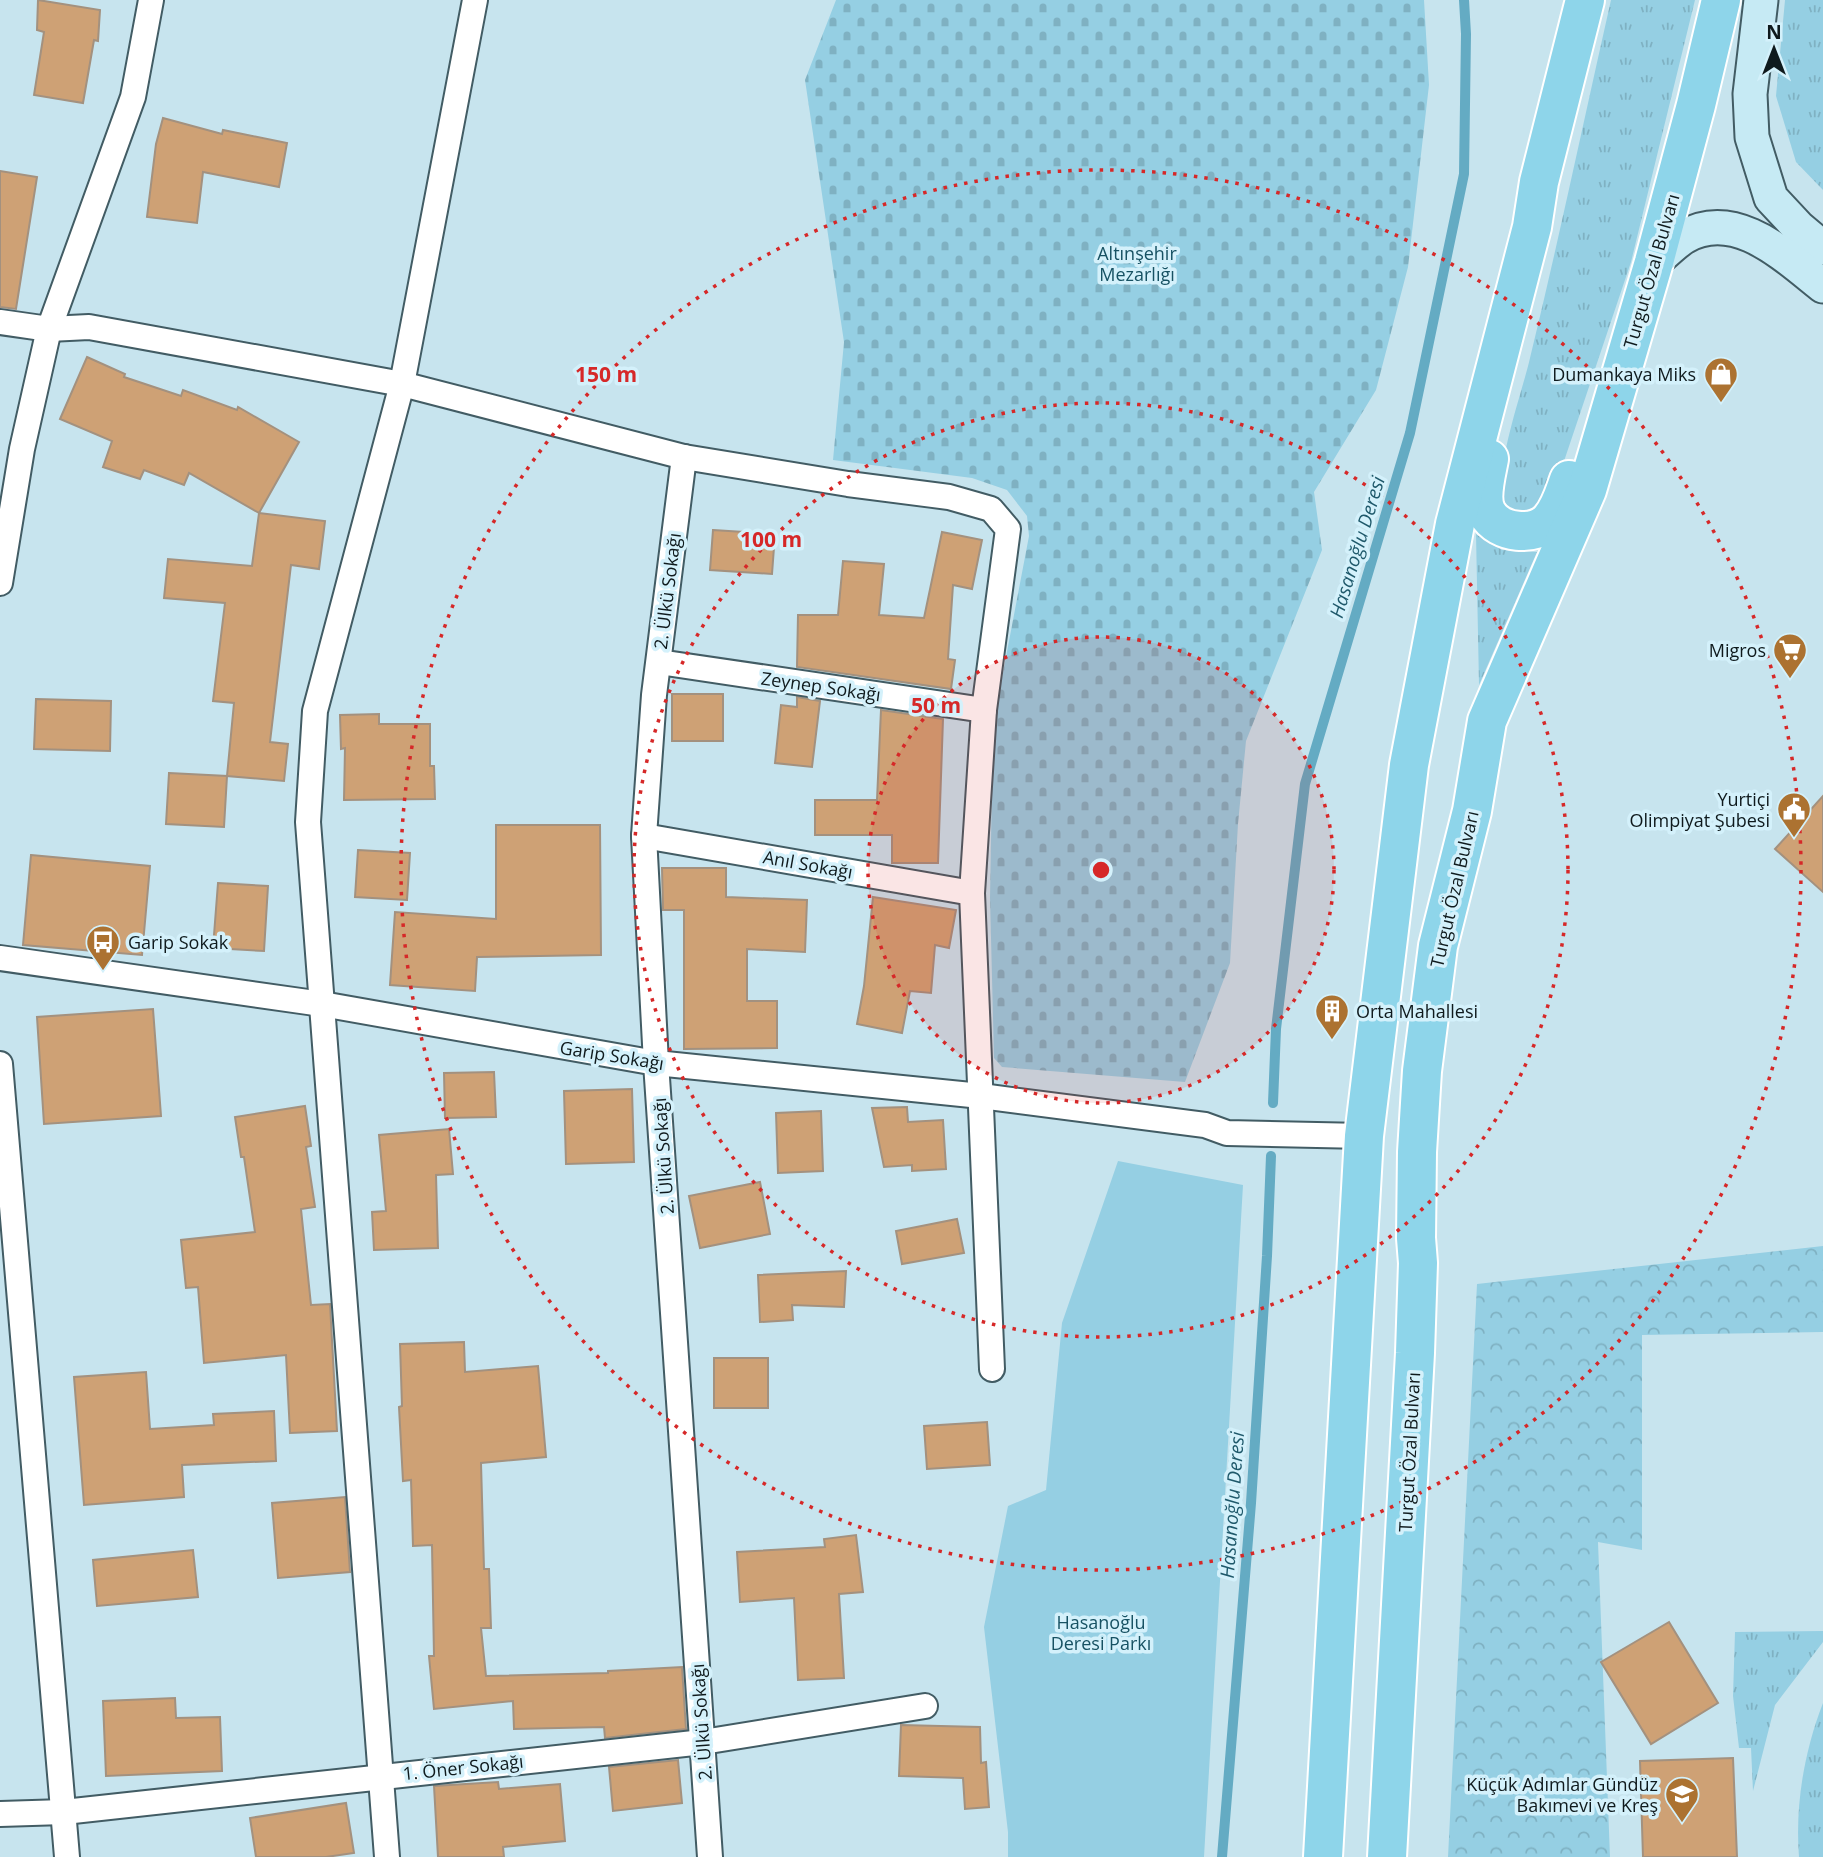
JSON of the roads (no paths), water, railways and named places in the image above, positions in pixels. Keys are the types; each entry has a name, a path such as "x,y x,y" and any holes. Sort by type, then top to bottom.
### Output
{"main road":[{"path":"1585,0 1539,182 1519,326 1493,433 1483,494 1487,513 1499,524 1524,532 1548,522 1559,506 1594,414 1614,349 1654,262"},
{"name":"Turgut Özal Bulvarı","path":"1387,1857 1415,1353 1417,1153 1422,1071 1438,946 1472,811 1487,721 1587,490 1654,262 1721,0"},
{"path":"1324,1857 1364,1136 1412,752 1455,524 1532,227"},
{"path":"1364,1136 1417,1153"}],"street":[{"path":"0,583 22,449 49,330 133,97 151,0"},
{"path":"387,1857 308,822 316,711 402,384 475,0"},
{"path":"1761,0 1750,94 1752,137 1771,198 1799,228 1823,248"},
{"path":"1654,262 1684,237 1709,228 1739,229 1773,248 1823,286"},
{"path":"0,322 49,330 89,327 402,384 684,457 848,484 949,497 991,509 1008,529 984,710 972,893 992,1369"},
{"name":"2. Ülkü Sokağı","path":"684,457 659,662 644,836 656,1063 710,1857"},
{"name":"Zeynep Sokağı","path":"659,662 984,710"},
{"name":"Anıl Sokağı","path":"644,836 972,893"},
{"name":"Garip Sokağı","path":"0,958 322,1004 656,1063 981,1097 1205,1125 1227,1133 1364,1136"},
{"path":"0,1064 67,1857"},
{"name":"1. Öner Sokağı","path":"0,1814 64,1812 703,1742 925,1706"}],"waterway":[{"name":"Hasanoğlu Deresi","path":"1273,1103 1276,1029 1305,784 1410,433 1464,174 1464,0"},
{"name":"Hasanoğlu Deresi","path":"1222,1857 1251,1503 1271,1156"}],"place":[{"name":"Dumankaya Miks","path":"1721,404"},
{"name":"Migros","path":"1790,680"},
{"name":"Yurtiçi Olimpiyat Şubesi","path":"1794,839"},
{"name":"Garip Sokak","path":"103,972"},
{"name":"Orta Mahallesi","path":"1332,1041"},
{"name":"Küçük Adımlar Gündüz Bakımevi ve Kreş","path":"1682,1824"}],"park label":[{"name":"Altınşehir Mezarlığı","path":"1137,263"},
{"name":"Hasanoğlu Deresi Parkı","path":"1101,1632"}]}
